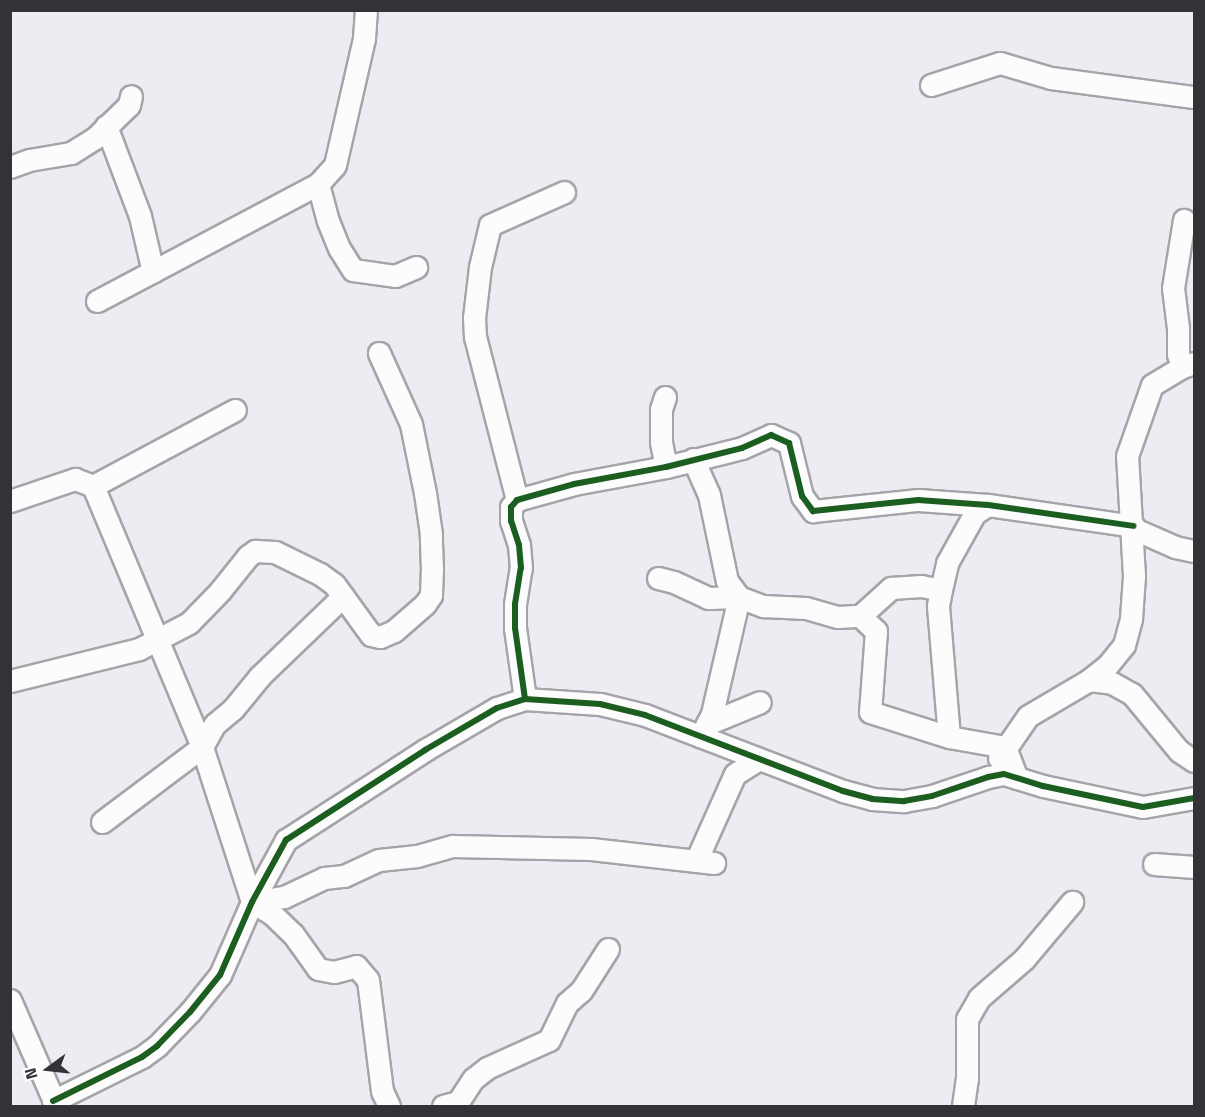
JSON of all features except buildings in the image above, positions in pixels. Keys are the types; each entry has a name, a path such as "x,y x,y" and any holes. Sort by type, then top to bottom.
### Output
{"street":[{"path":"97,301 318,184 335,165 364,38 366,10"},
{"path":"931,85 1000,63 1051,78 1194,97"},
{"path":"10,168 29,160 71,153 94,138 129,105 131,96"},
{"path":"105,126 140,216 153,272"},
{"path":"318,184 328,221 339,248 354,270 395,276 416,267"},
{"path":"517,500 475,337 474,318 480,267 490,225 564,192"},
{"path":"988,777 1005,747 1028,716 1089,680 1107,666 1124,645 1131,618 1134,576 1127,456 1152,385 1188,365 1178,354 1178,328 1173,288 1184,220"},
{"path":"10,681 139,649 189,623 248,556 255,551 265,549 320,574 334,584 371,635 380,637 394,631 431,595 431,534 411,424 379,353"},
{"path":"665,397 661,410 661,442 666,466"},
{"path":"93,486 235,410"},
{"path":"525,699 515,620 515,604 521,568 519,545 511,521 511,507 517,500 574,484 742,448 771,435 789,443 802,496 813,511 918,500 988,505 1132,527 1175,547 1194,551"},
{"path":"693,459 709,495 727,580 739,597 712,714 704,730"},
{"path":"10,501 75,479 87,481 93,486 202,747 252,902 272,914 293,934 318,969 334,972 356,966 368,980 382,1091 388,1107"},
{"path":"949,737 938,606 947,563 975,513 988,505"},
{"path":"658,578 674,582 708,598 739,597 763,606 806,608 838,617 860,616 891,588 921,586 941,590"},
{"path":"102,822 202,747 215,723 233,709 260,676 343,596"},
{"path":"860,616 876,631 870,712 949,737 1005,747"},
{"path":"1089,680 1112,683 1132,694 1179,751 1194,761"},
{"path":"10,1000 55,1104 142,1057 157,1046 190,1012 220,975 252,902 286,840 456,732 497,708 525,699 600,704 704,730 759,759 843,791 872,799 904,801 932,796 988,777 1004,774 1143,807 1194,798"},
{"path":"704,730 760,702"},
{"path":"1005,747 1017,778"},
{"path":"252,902 285,897 324,878 344,876 380,860 417,856 453,846 568,848 705,862 735,774 759,759"},
{"path":"1154,864 1194,867"},
{"path":"963,1107 967,1079 967,1019 979,998 1024,959 1072,902"},
{"path":"443,1107 458,1102 473,1079 487,1068 549,1040 567,1003 581,991 608,949"}],"cycle path":[{"path":"525,699 515,628 515,604 521,568 519,545 511,521 511,507 517,500 574,484 666,467 742,448 771,435 789,443 802,496 813,511 918,500 988,505 1133,526"},
{"path":"53,1101 142,1057 157,1046 190,1012 220,975 252,902 286,840 425,750 497,708 525,699 600,704 645,715 843,791 872,799 904,801 932,796 988,777 1004,774 1043,786 1143,807 1194,798"}]}
